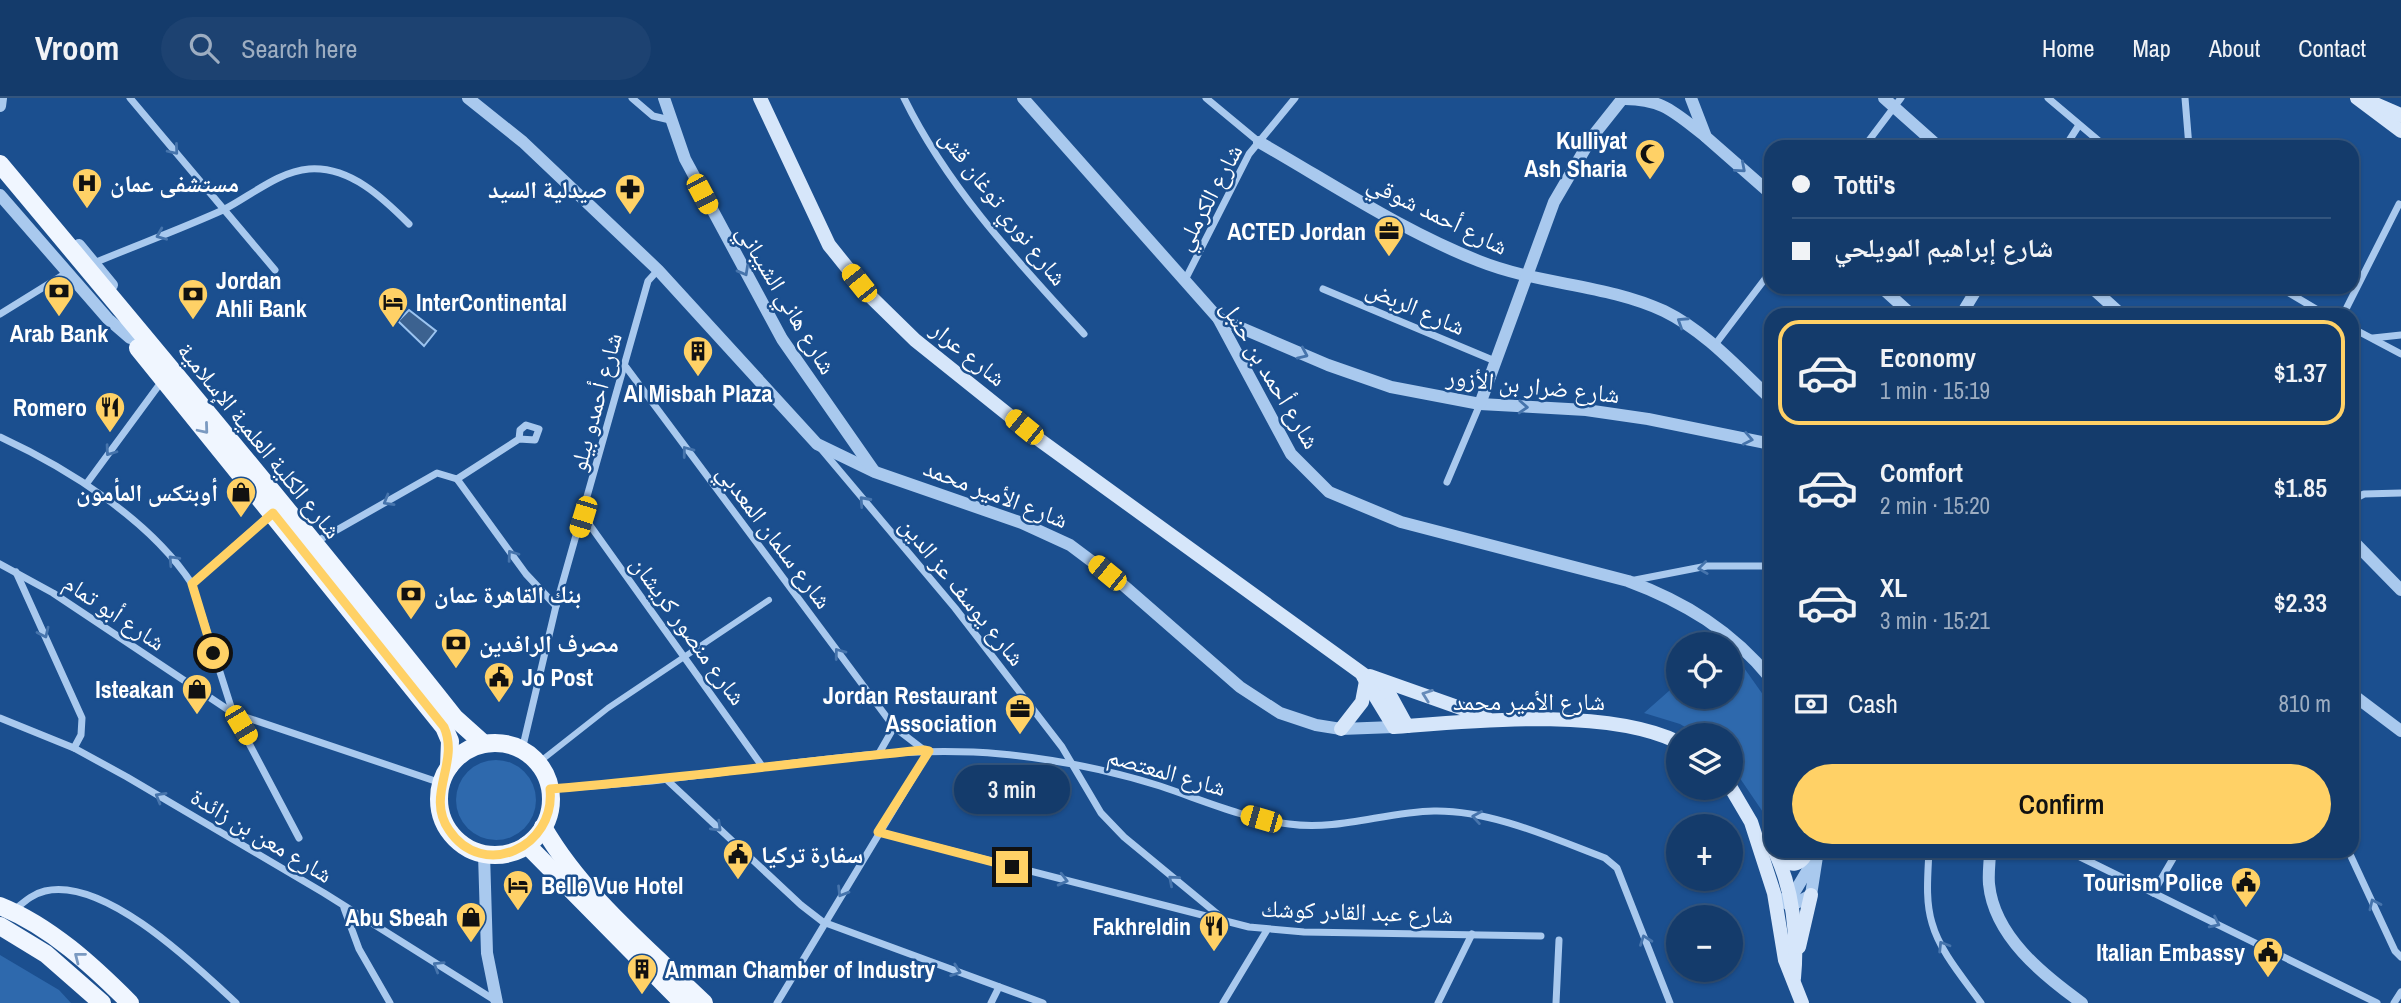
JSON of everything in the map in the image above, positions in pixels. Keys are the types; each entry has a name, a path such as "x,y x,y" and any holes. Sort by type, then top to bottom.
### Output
{"main road":[{"name":"شارع عرار","path":"760,98 829,245 870,296 915,340 1041,441 1390,695 1401,727"},
{"path":"2359,98 2401,115"},
{"path":"2359,98 2401,131"},
{"name":"شارع الكلية العلمية الإسلامية","path":"1,164 134,336 162,380 273,513 444,727 450,741 445,775"},
{"name":"شارع الكلية العلمية الإسلامية","path":"0,179 134,336 224,430 454,718 484,744"},
{"path":"1341,729 1362,702 1364,678 1400,685 1491,719"},
{"name":"شارع الأمير محمد","path":"1401,727 1491,719 1622,724 1666,738"},
{"path":"484,744 510,745 522,750 538,763 550,789 550,808 543,827 527,845 513,852 484,854 471,849 450,832 440,807 445,775 471,749 484,744"},
{"path":"1738,800 1764,851"},
{"path":"1751,821 1764,836"},
{"path":"543,827 556,849 580,879 704,1003"},
{"path":"527,845 683,1003"},
{"path":"1767,858 1786,901 1779,919 1783,952 1802,1003"},
{"path":"1776,858 1796,959"},
{"path":"1782,858 1795,865 1807,858"},
{"path":"1794,982 1796,959 1811,895"},
{"path":"6,909 79,956 130,1003"},
{"path":"0,926 46,954 102,1003"}],"street":[{"path":"0,106 1,98"},
{"path":"130,98 275,270"},
{"name":"شارع الأمير محمد","path":"468,98 523,142 658,271 817,444 876,472 1022,523 1070,545 1265,705 1297,719 1341,729 1401,727"},
{"path":"632,98 653,116 670,120"},
{"name":"شارع هاني الشيباني","path":"664,98 670,120 702,194 782,339 876,472"},
{"name":"شارع نوري توغان قش","path":"904,98 923,136 983,219 1084,334"},
{"name":"شارع أحمد بن حنبل","path":"1023,98 1184,283 1218,318 1291,454 1329,492 1410,525 1628,581 1663,594 1700,614 1734,639 1764,671"},
{"name":"شارع أحمد شوقي","path":"1206,98 1259,142 1438,243 1526,277 1605,292 1660,309 1714,346 1764,392"},
{"name":"شارع الكرملي","path":"1184,283 1239,171 1295,98"},
{"path":"1447,482 1564,182 1592,137 1623,98 1662,104 1706,137 1764,188"},
{"path":"1691,98 1706,137"},
{"path":"1884,98 1898,103 1932,140"},
{"path":"2048,98 2097,140"},
{"path":"2185,98 2188,140"},
{"path":"1869,140 1898,103"},
{"path":"2069,140 2079,125"},
{"path":"0,152 132,309 134,336"},
{"path":"94,263 224,209 296,172 309,169 351,178 384,198 409,224"},
{"path":"0,195 108,319 134,336"},
{"path":"2359,283 2399,204"},
{"name":"شارع أحمدو بيلو","path":"522,750 556,606 626,367 648,281 658,271"},
{"path":"0,314 68,272"},
{"path":"1714,346 1764,280"},
{"name":"شارع الربض","path":"1323,289 1495,361"},
{"path":"1889,294 1904,308"},
{"path":"2099,294 2114,308"},
{"path":"2291,294 2314,308"},
{"name":"شارع ضرار بن الأزور","path":"1218,318 1328,365 1391,387 1479,404 1599,412 1764,443"},
{"path":"2359,332 2401,354"},
{"path":"2372,338 2401,335"},
{"name":"شارع سلمان المعدبي","path":"626,367 894,727 927,751"},
{"path":"86,483 162,380"},
{"path":"0,437 86,483 171,557 192,584 233,713 299,838"},
{"path":"457,479 519,439"},
{"name":"شارع يوسف عز الدين","path":"817,444 923,568 1074,765"},
{"path":"313,544 437,473 457,479 526,574 556,606"},
{"path":"2359,496 2401,493"},
{"path":"192,584 273,513"},
{"name":"شارع منصور كريشان","path":"583,517 762,766"},
{"path":"2359,547 2401,590"},
{"name":"شارع أبو تمام","path":"0,564 15,571 233,713 445,775"},
{"path":"1628,581 1707,566 1764,566"},
{"path":"15,571 82,718 81,735 74,748"},
{"path":"538,763 608,708 769,600"},
{"path":"2359,699 2401,731"},
{"name":"شارع معن بن زائدة","path":"0,718 74,748 344,907 497,1002"},
{"path":"878,755 894,727"},
{"path":"777,1003 927,751"},
{"name":"شارع المعتصم","path":"550,789 667,780 762,766 927,751 1002,754 1074,765 1289,824 1327,825 1434,811 1491,819 1605,858 1617,868 1670,1003"},
{"name":"شارع عبد القادر كوشك","path":"1074,765 1101,813 1124,837 1227,922 1267,930 1541,936"},
{"path":"667,780 801,905 823,922 1043,1003"},
{"path":"878,832 1227,922"},
{"path":"484,854 487,953 497,1002"},
{"path":"1786,901 1811,858"},
{"path":"1786,901 1811,895 1814,858"},
{"path":"1928,858 1927,886 1931,922 1938,940 1981,1003"},
{"path":"1990,858 1989,884 1994,905 2003,923 2033,964 2082,1003"},
{"path":"2087,858 2377,1003"},
{"path":"2153,893 2173,858"},
{"path":"2352,858 2395,951 2401,957"},
{"path":"6,909 44,891 71,891 90,895 119,911 196,966 236,1003"},
{"path":"344,907 359,949 390,1003"},
{"path":"1223,1003 1267,930"},
{"path":"1438,1003 1472,934"},
{"path":"1556,1003 1559,940"},
{"path":"991,1003 999,987"},
{"path":"2394,1003 2401,992"}],"shaded area":[{"path":"409,310 436,331 424,346 398,321"},
{"path":"1743,666 1764,696 1764,814 1743,783 1743,723 1677,723 1644,713 1666,694 1666,709 1743,709"},
{"path":"496,760 511,763 524,772 533,785 536,800 533,815 524,828 511,837 496,840 481,837 468,828 459,815 456,800 459,785 468,772 481,763"},
{"path":"0,955 59,990 71,1003 0,1003"}],"place":[{"name":"Kulliyat Ash Sharia","path":"1650,181"},
{"name":"مستشفى عمان","path":"87,210"},
{"name":"صيدلية السيد","path":"630,216"},
{"name":"ACTED Jordan","path":"1389,258"},
{"name":"Arab Bank","path":"59,318"},
{"name":"Jordan Ahli Bank","path":"193,321"},
{"name":"InterContinental","path":"393,329"},
{"name":"Al Misbah Plaza","path":"698,378"},
{"name":"Romero","path":"110,434"},
{"name":"أوبتكس المأمون","path":"241,519"},
{"name":"بنك القاهرة عمان","path":"411,621"},
{"name":"مصرف الرافدين","path":"456,670"},
{"name":"Jo Post","path":"499,704"},
{"name":"Isteakan","path":"197,716"},
{"name":"Jordan Restaurant Association","path":"1020,736"},
{"name":"سفارة تركيا","path":"738,881"},
{"name":"Tourism Police","path":"2246,909"},
{"name":"Belle Vue Hotel","path":"518,912"},
{"name":"Abu Sbeah","path":"471,944"},
{"name":"Fakhreldin","path":"1214,953"},
{"name":"Italian Embassy","path":"2268,979"},
{"name":"Amman Chamber of Industry","path":"642,996"}],"route":[{"path":"213,653 192,584 273,513 444,727 450,741 449,767 441,783 440,807 450,832 459,842 471,849 484,854 499,855 527,845 536,837 548,818 550,789 667,780 762,766 924,750 929,751 878,832 1012,867"}]}
